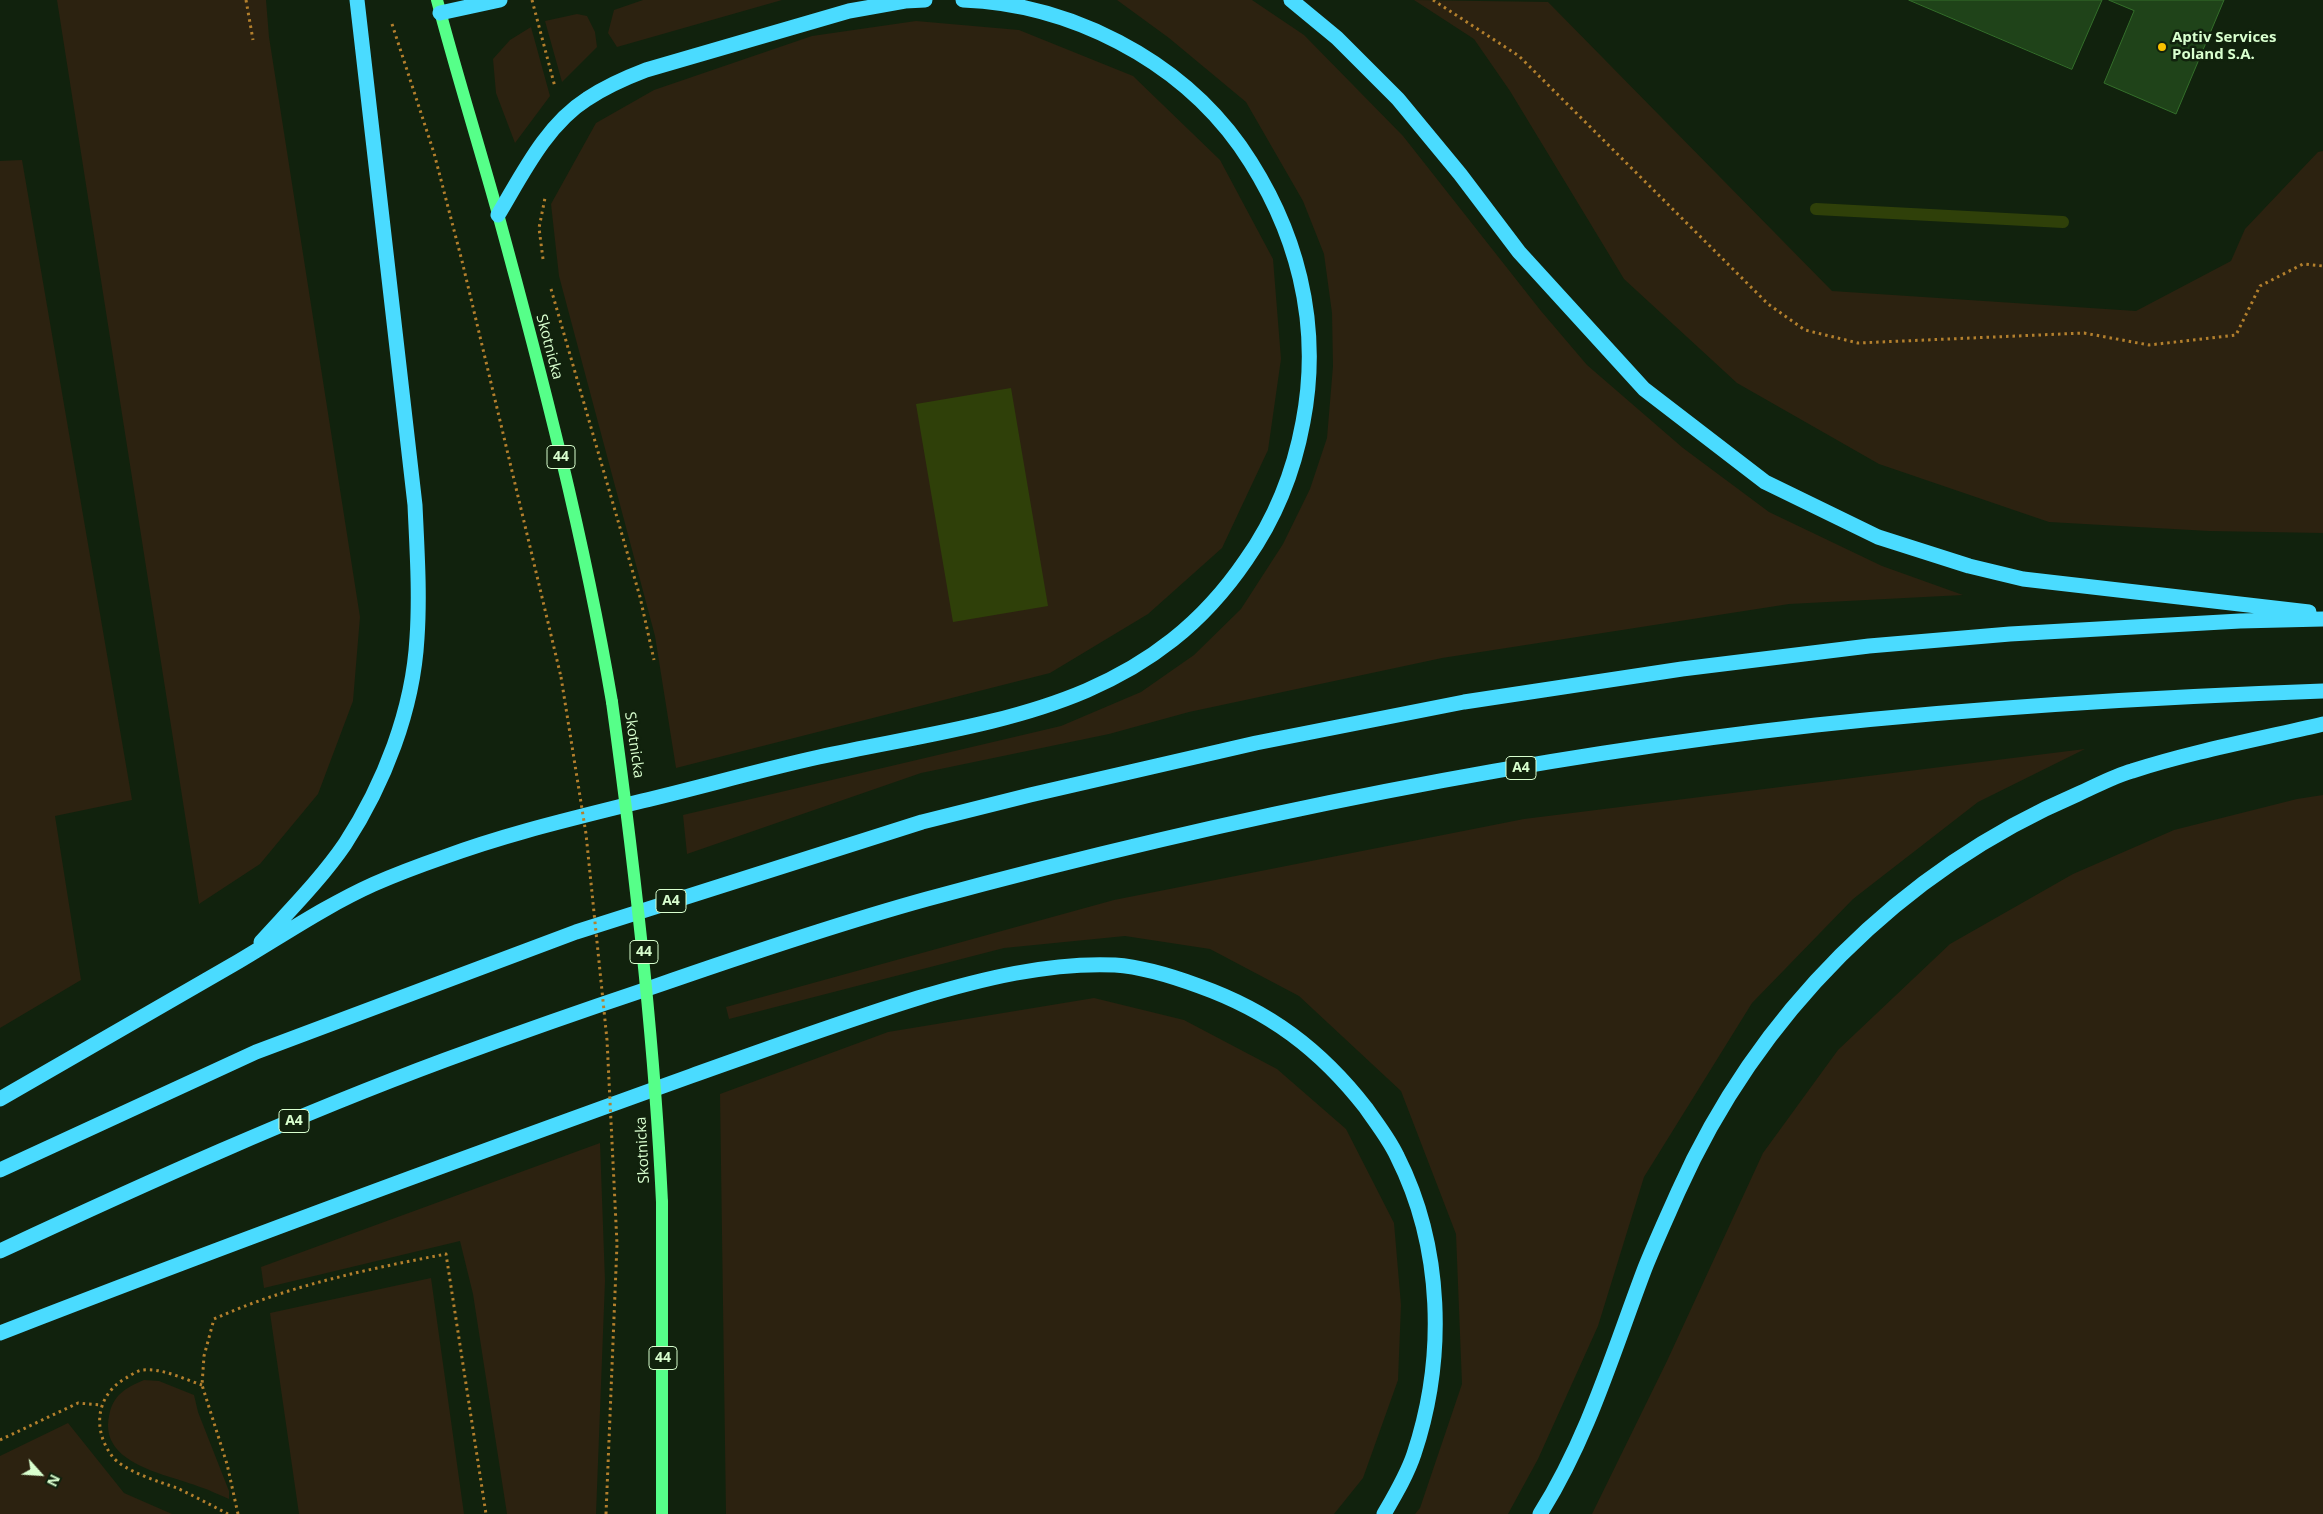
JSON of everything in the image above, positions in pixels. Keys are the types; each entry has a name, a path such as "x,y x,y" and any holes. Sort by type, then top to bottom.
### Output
{"highway":[{"path":"250,954 323,872 344,844 374,792 394,742 410,690 417,640 419,578 413,487 357,0"},
{"path":"438,6 500,0"},
{"path":"498,215 538,148 563,120 585,100 618,81 646,70 849,12 905,1 925,0"},
{"path":"0,1099 312,917 372,885 443,857 510,834 815,758 995,721 1065,700 1107,683 1151,657 1195,622 1232,581 1262,537 1282,494 1298,446 1307,399 1310,351 1304,301 1296,257 1281,216 1262,180 1236,140 1174,76 1133,50 1059,18 1021,8 963,0"},
{"path":"1292,0 1337,38 1398,99 1460,174 1519,252 1644,388 1765,482 1878,537 1969,566 2023,579 2323,614"},
{"name":"A4","path":"0,1170 256,1052 576,932 922,822 1030,795 1256,743 1445,706 1682,669 1869,646 2010,634 2240,621 2323,619"},
{"name":"A4","path":"0,1251 192,1163 441,1061 774,945 923,900 1154,841 1381,792 1590,756 1809,726 1929,714 2161,697 2323,691"},
{"path":"1540,1514 1587,1426 1647,1265 1680,1187 1715,1122 1754,1056 1799,999 1851,944 1902,899 1963,855 2033,813 2131,771 2323,724"},
{"path":"0,1333 206,1253 508,1142 866,1014 951,988 1014,974 1066,966 1119,965 1169,975 1224,995 1270,1019 1314,1050 1349,1087 1389,1140 1413,1188 1427,1236 1434,1286 1433,1369 1424,1416 1412,1458 1384,1514"}],"main road":[{"name":"Skotnicka","path":"438,6 498,215 572,500 596,611 612,702 632,845 645,960 657,1102 662,1202 662,1514"}],"path":[{"path":"246,0 253,40"},
{"path":"532,0 563,120"},
{"path":"1433,0 1519,56 1768,304 1805,330 1858,343 2084,332 2149,345 2220,338 2236,335 2260,286 2303,264 2323,266"},
{"path":"390,18 434,152 462,261 561,677 586,834 608,1040 617,1244 606,1514"},
{"path":"543,262 539,228 548,191"},
{"path":"549,281 640,598 654,660"},
{"path":"238,1514 227,1464 202,1385 204,1356 214,1319 245,1304 378,1267 446,1254 486,1514"},
{"path":"202,1385 160,1371 142,1370 117,1383 105,1396 101,1405 101,1436 113,1458 142,1476 178,1489 228,1514"},
{"path":"0,1440 78,1403 101,1405"}],"shaded area":[{"path":"57,0 266,0 269,37 360,617 353,701 318,794 260,864 199,904"},
{"path":"643,0 782,0 617,47 608,33 614,10"},
{"path":"1117,0 1252,0 1304,35 1403,136 1541,311 1587,365 1683,448 1769,512 1882,566 1963,595 1789,604 1442,658 1189,712 1109,734 921,773 687,854 683,815 1061,726 1141,692 1194,655 1241,609 1283,544 1310,489 1327,438 1333,366 1332,313 1324,254 1303,201 1246,102 1169,38"},
{"path":"1414,0 1548,2 1832,291 2136,311 2231,261 2245,229 2318,152 2323,151 2323,533 2209,531 2049,522 1879,464 1737,383 1624,279 1510,91 1474,39"},
{"path":"577,14 587,16 595,32 597,47 562,82 545,21"},
{"path":"916,21 1019,30 1133,76 1220,160 1273,259 1281,359 1268,450 1222,548 1148,614 1050,673 676,768 655,636 559,276 551,204 596,123 654,90 812,36"},
{"path":"531,27 550,96 515,143 496,93 493,59 510,40"},
{"path":"22,160 132,800 55,816 81,980 0,1028 0,161"},
{"path":"1011,388 1048,606 953,622 916,404"},
{"path":"2085,749 1978,802 1853,899 1752,1003 1644,1177 1598,1326 1538,1459 1508,1514 1415,1514 1420,1508 1462,1384 1456,1234 1401,1091 1299,996 1210,949 1125,936 1004,948 729,1019 726,1007 1114,900 1524,819"},
{"path":"2323,795 2323,1514 1592,1514 1667,1361 1763,1153 1838,1050 1950,944 2073,874 2174,830 2297,799"},
{"path":"1094,998 1184,1020 1277,1069 1346,1129 1394,1223 1401,1305 1398,1380 1363,1478 1334,1514 726,1514 720,1094 888,1032"},
{"path":"600,1143 605,1281 596,1514 507,1514 473,1294 460,1241 264,1288 261,1267"},
{"path":"431,1278 464,1514 299,1514 270,1313"},
{"path":"144,1380 159,1381 194,1395 198,1412 229,1491 229,1499 139,1465 125,1457 114,1446 109,1433 109,1416 113,1403 126,1389"},
{"path":"68,1423 124,1493 172,1514 0,1514 0,1456"}],"building":[{"path":"1909,0 2102,0 2072,69"},
{"name":"Aptiv Services Poland S.A.","path":"2109,0 2224,0 2176,114 2104,83 2134,11"}],"waterway":[{"path":"1816,209 2063,222"}],"place":[{"name":"Aptiv Services Poland S.A.","path":"2162,47"}]}
